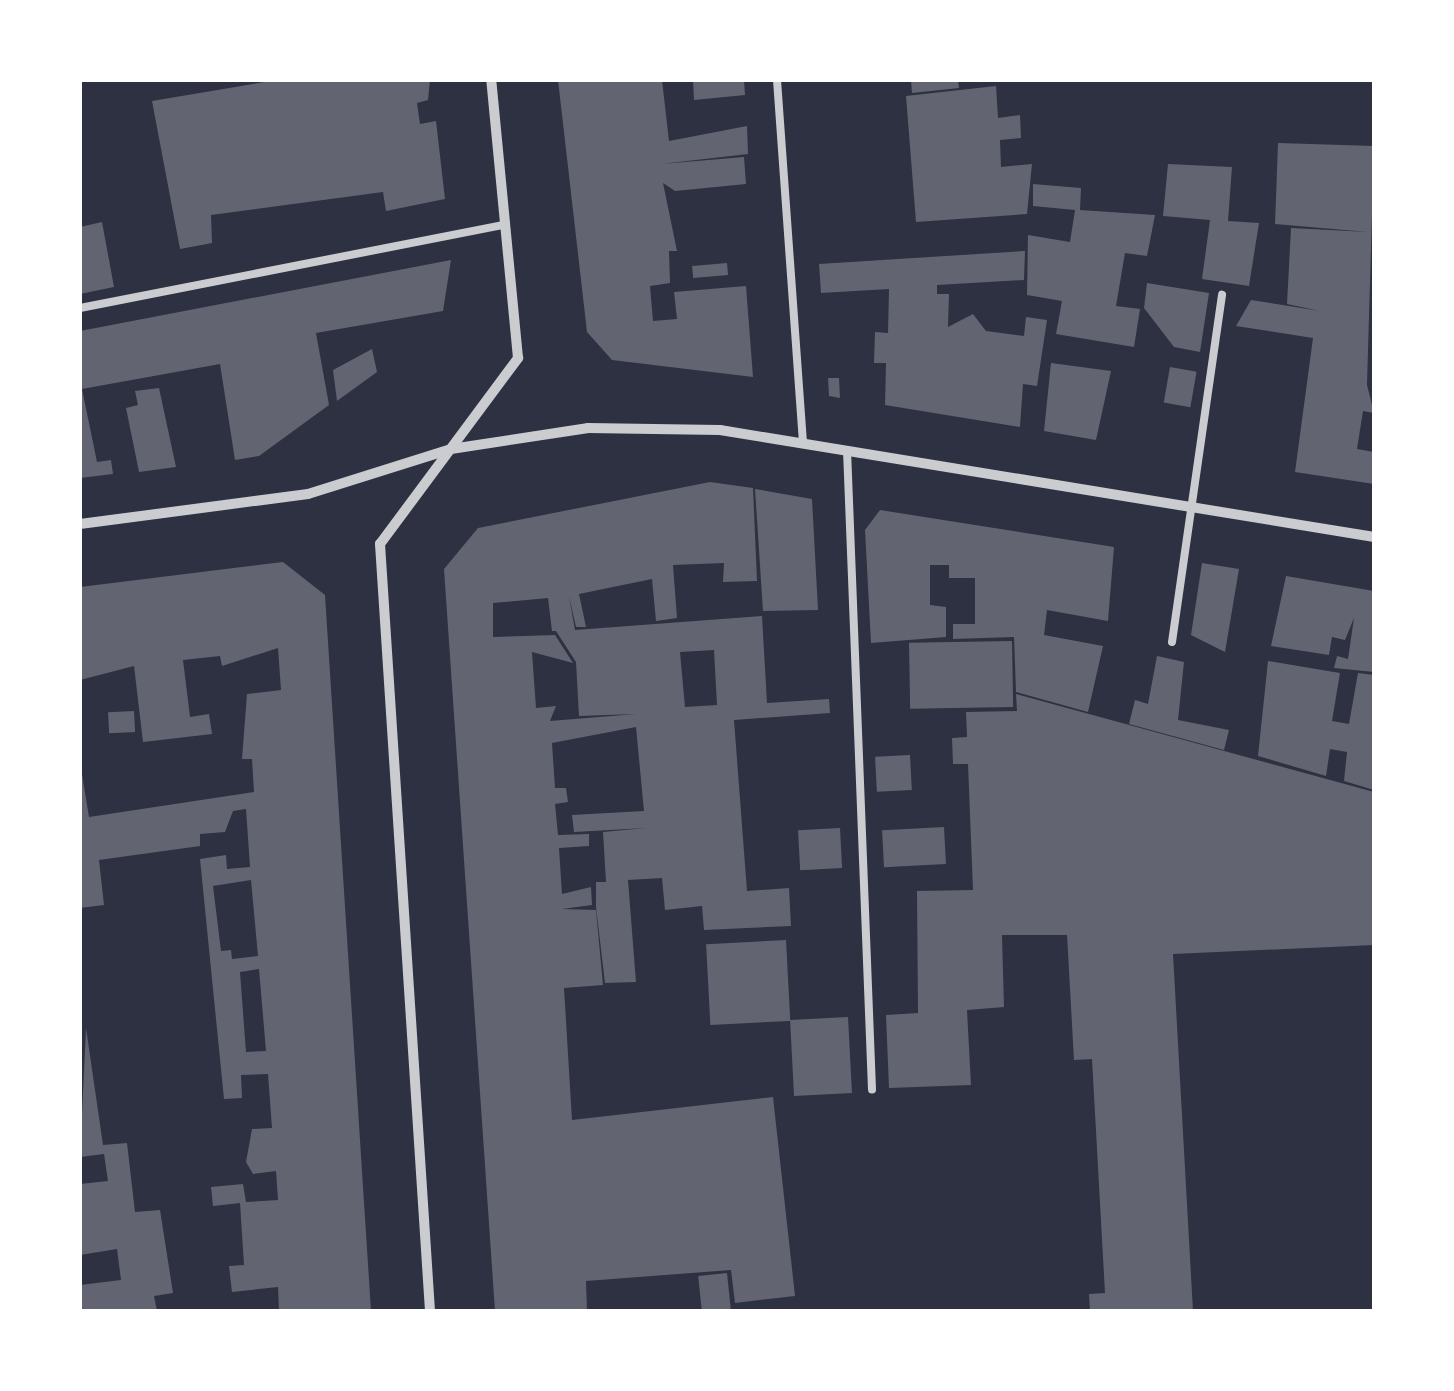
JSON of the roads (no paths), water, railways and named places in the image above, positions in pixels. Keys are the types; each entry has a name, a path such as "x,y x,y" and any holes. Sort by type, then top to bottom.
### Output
{"street":[{"path":"430,1311 380,544 518,358 492,80"},
{"path":"80,524 308,494 450,449 588,428 803,443 1374,537"}],"lane":[{"path":"778,80 803,443"},
{"path":"80,308 505,226"},
{"path":"1172,642 1222,295"},
{"path":"847,450 872,1090"}]}
